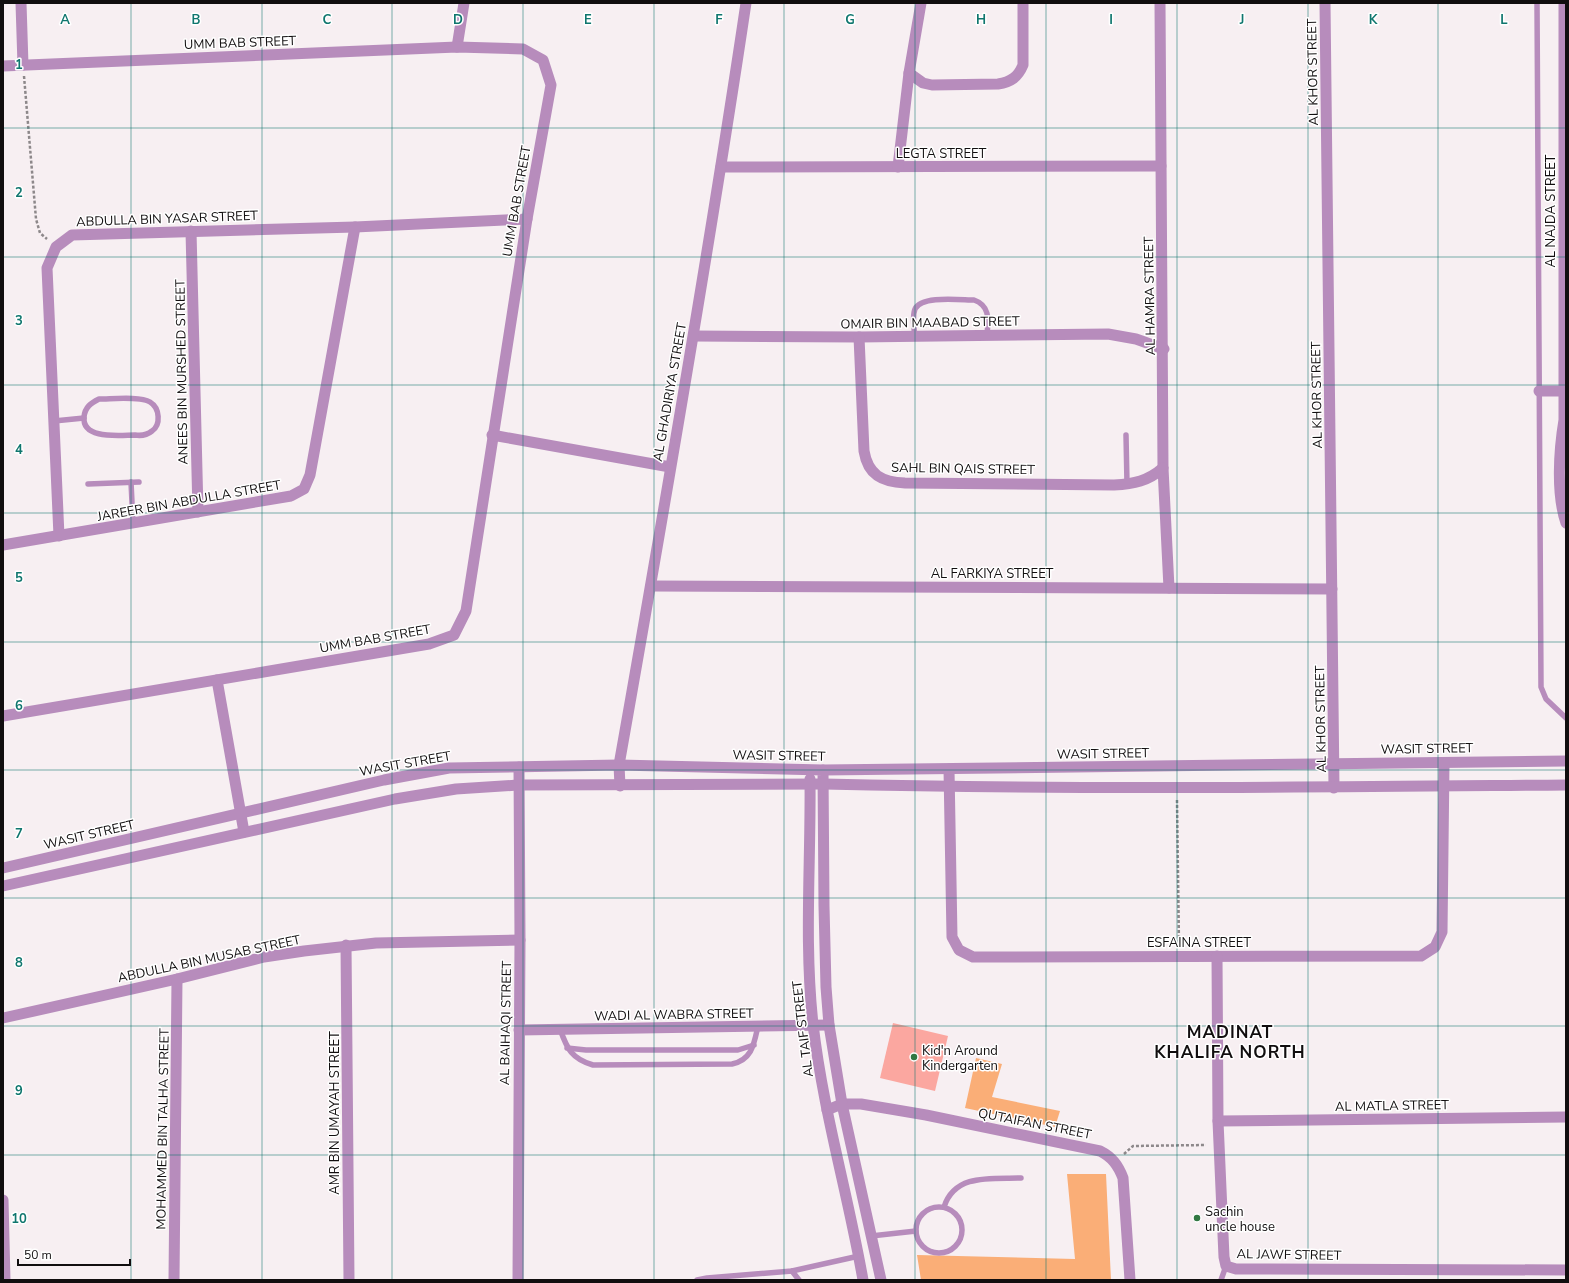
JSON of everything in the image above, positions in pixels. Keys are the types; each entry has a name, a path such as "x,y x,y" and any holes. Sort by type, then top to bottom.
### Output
{"street":[{"path":"21,3 23,65"},
{"path":"457,47 464,3"},
{"name":"AL GHADIRIYA STREET","path":"620,786 619,765 694,336 746,3"},
{"path":"898,167 909,73 921,3"},
{"path":"909,73 915,79 932,85 998,84 1006,83 1014,79 1020,73 1023,65 1023,3"},
{"name":"AL HAMRA STREET","path":"1160,3 1164,468 1169,588"},
{"name":"AL KHOR STREET","path":"1325,3 1334,788"},
{"name":"AL NAJDA STREET","path":"1564,3 1565,425 1560,449 1560,493 1566,524"},
{"name":"UMM BAB STREET","path":"3,66 457,47 522,49 543,60 551,85 527,219 492,435 466,611 454,635 429,644 3,716"},
{"name":"LEGTA STREET","path":"721,168 1161,166"},
{"name":"ABDULLA BIN YASAR STREET","path":"59,536 47,268 56,247 72,235 191,230 355,227 527,219"},
{"name":"JAREER BIN ABDULLA STREET","path":"3,545 291,496 304,489 310,475 355,227"},
{"name":"ANEES BIN MURSHED STREET","path":"191,230 198,512"},
{"name":"OMAIR BIN MAABAD STREET","path":"694,336 915,337 1108,334 1136,339 1164,349"},
{"name":"SAHL BIN QAIS STREET","path":"859,337 864,451 866,461 870,469 876,476 885,481 905,483 1127,484 1147,480 1164,468"},
{"path":"1540,391 1565,390"},
{"path":"492,435 670,467"},
{"name":"AL FARKIYA STREET","path":"651,586 1332,589"},
{"path":"217,680 244,832"},
{"name":"WASIT STREET","path":"3,868 384,780 449,768 619,765 823,770 1334,763 1444,763 1566,760"},
{"name":"ESFAINA STREET","path":"949,769 952,937 959,950 974,957 1421,956 1435,947 1442,932 1444,763"},
{"name":"AL BAIHAQI STREET","path":"518,1280 520,940 519,767"},
{"name":"AL TAIF STREET","path":"810,770 808,914 810,988 813,1025 827,1110 859,1255 863,1280"},
{"path":"823,770 824,906 826,987 829,1025 842,1104 881,1280"},
{"path":"3,886 395,799 456,789 518,785 620,786 824,784 950,788 1334,788 1566,785"},
{"name":"ABDULLA BIN MUSAB STREET","path":"3,1018 177,979 264,957 376,942 520,940"},
{"name":"AMR BIN UMAYAH STREET","path":"346,945 349,1280"},
{"name":"AL JAWF STREET","path":"1217,956 1218,1121 1224,1257 1226,1266 1236,1269 1566,1270"},
{"name":"MOHAMMED BIN TALHA STREET","path":"174,1280 177,979"},
{"name":"WADI AL WABRA STREET","path":"519,1030 829,1025"},
{"name":"QUTAIFAN STREET","path":"827,1110 842,1104 861,1104 926,1115 1100,1150 1115,1161"},
{"name":"AL MATLA STREET","path":"1218,1121 1566,1117"},
{"path":"1115,1161 1123,1178 1130,1280"},
{"path":"3,1200 4,1280"}],"lane":[{"path":"1537,3 1541,687 1546,699 1566,718"},
{"path":"915,337 915,308 922,302 931,300 974,300 979,302 986,310 988,315 987,336"},
{"path":"99,399 140,399 151,402 158,411 158,422 153,431 143,436 93,433 87,427 84,418 85,410 91,403 99,399"},
{"path":"54,421 84,418"},
{"path":"1126,435 1127,484"},
{"path":"131,482 134,523"},
{"path":"88,484 139,482"},
{"path":"560,1029 567,1048 577,1058 593,1065 732,1064 746,1058 754,1045 758,1026"},
{"path":"567,1048 586,1050 738,1050 754,1045"},
{"path":"944,1207 950,1194 955,1188 968,1182 1021,1178"},
{"path":"935,1207 944,1207 952,1211 958,1217 962,1226 961,1235 957,1244 950,1250 941,1252 932,1252 924,1247 918,1240 916,1231 919,1219 927,1210 935,1207"},
{"path":"872,1236 916,1231"},
{"path":"697,1280 792,1270 859,1255"},
{"path":"1222,1280 1226,1266"},
{"path":"792,1270 799,1280"}],"path":[{"path":"23,65 36,219 40,233 56,247"},
{"path":"1177,788 1179,956"},
{"path":"1115,1161 1133,1146 1219,1144"}],"shaded area":[{"path":"976,1058 1002,1064 992,1097 1060,1111 1055,1127 965,1108"},
{"path":"1067,1174 1106,1174 1111,1280 921,1280 917,1255 1075,1259"}],"building":[{"name":"Kid'n Around Kindergarten","path":"893,1023 948,1036 935,1091 880,1078"}],"place":[{"name":"Kid'n Around Kindergarten","path":"914,1057"},
{"name":"Sachin uncle house","path":"1197,1218"}],"district":[{"name":"MADINAT KHALIFA NORTH","path":"1230,1042"}]}
